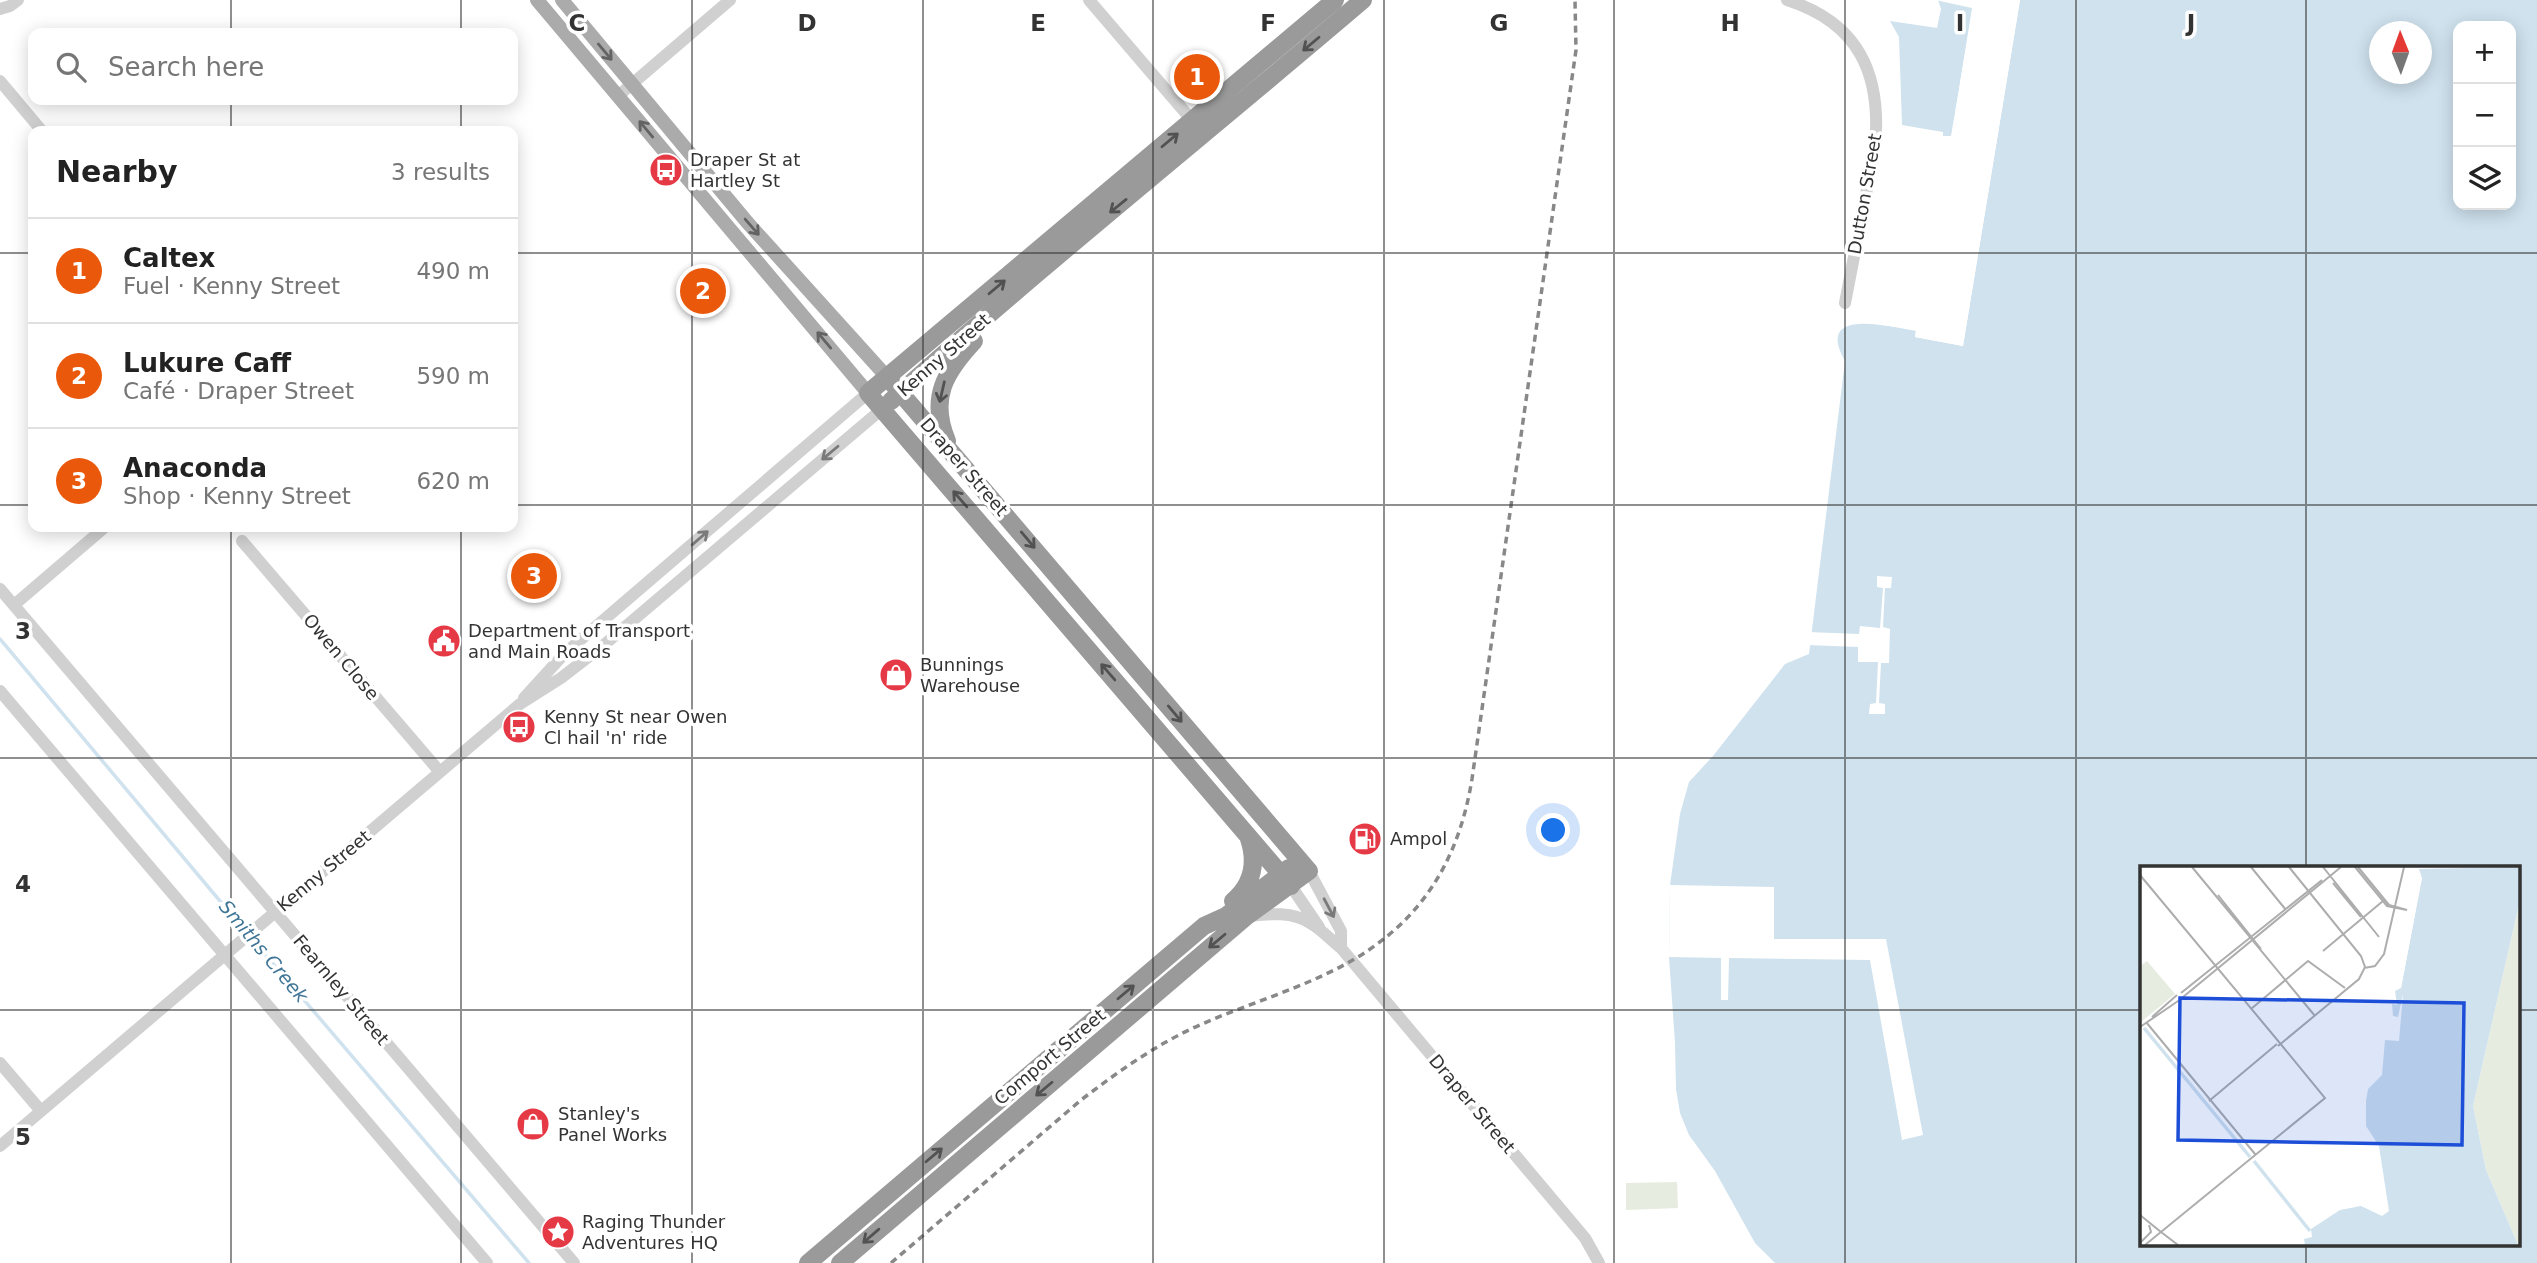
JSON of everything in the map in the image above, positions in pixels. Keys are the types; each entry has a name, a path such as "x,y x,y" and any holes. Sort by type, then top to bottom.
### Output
{"highway":[{"name":"Kenny Street","path":"882,409 1198,128 1335,0"},
{"name":"Kenny Street","path":"869,393 1198,128 1363,0"},
{"path":"950,449 942,431 939,405 946,376 959,358 1044,267"},
{"name":"Draper Street","path":"887,377 1305,865"},
{"name":"Draper Street","path":"869,393 1286,880"},
{"path":"1204,926 1246,888 1253,871 1248,835"},
{"name":"Comport Street","path":"840,1263 1305,865"},
{"name":"Comport Street","path":"808,1263 1204,926 1286,880"}],"main road":[{"name":"Draper Street","path":"537,0 869,393"},
{"name":"Draper Street","path":"562,0 747,222 887,377"}],"street":[{"path":"618,96 730,0"},
{"path":"1089,0 1198,128"},
{"name":"Dutton Street","path":"1787,0 1823,14 1838,26 1859,52 1873,92 1877,129 1875,148 1845,303"},
{"path":"0,81 38,126"},
{"name":"Kenny Street","path":"0,1146 520,704 564,654 869,393"},
{"name":"Kenny Street","path":"520,704 554,683 605,644 882,409"},
{"path":"14,605 99,532"},
{"name":"Owen Close","path":"242,541 440,772"},
{"name":"Fearnley Street","path":"0,589 574,1263"},
{"path":"0,691 487,1263"},
{"name":"Draper Street","path":"1305,865 1341,931 1341,948"},
{"name":"Draper Street","path":"1286,880 1325,936"},
{"name":"Draper Street","path":"1247,916 1274,914 1310,922 1341,948 1586,1238 1600,1263"},
{"path":"0,1063 41,1111"}],"shaded area":[{"path":"1677,1182 1678,1208 1626,1210 1626,1183"}],"water":[{"path":"1938,0 1974,0 1951,136 1943,136 1943,132 1902,125 1899,37 1890,21 1937,28 1941,9"},
{"path":"2020,0 2537,0 2537,1263 1775,1263 1755,1243 1715,1171 1689,1135 1680,1113 1676,1089 1669,957 1670,885 1680,814 1689,782 1713,756 1785,664 1809,654 1845,361 1838,344 1839,333 1847,326 1859,324 1916,331 1915,337 1963,346"}],"pier":[{"path":"1935,0 1977,0 1954,137 1951,140 1972,8"},
{"path":"2016,0 2020,0 1963,346 1915,337 1916,330 1868,323 1869,320 1917,327 1919,335 1960,342"},
{"path":"1877,576 1892,577 1891,588 1885,588 1883,627 1890,629 1889,663 1881,663 1879,703 1885,704 1885,714 1869,714 1870,704 1876,703 1878,662 1858,662 1858,647 1807,645 1808,632 1859,634 1860,626 1880,628 1883,588 1877,587"},
{"path":"1670,885 1774,887 1774,939 1886,939 1923,1135 1902,1140 1870,960 1729,958 1728,1000 1721,1000 1721,958 1669,957"}],"waterway":[{"name":"Smiths Creek","path":"0,639 246,932"},
{"name":"Smiths Creek","path":"251,938 529,1263"}],"railway":[{"path":"891,1263 1081,1100 1110,1079 1154,1049 1186,1032 1217,1017 1311,981 1356,958 1383,940 1406,919 1426,896 1442,871 1455,843 1472,779 1576,50 1575,0"}],"place":[{"name":"Caltex","path":"1197,77"},
{"name":"Draper St at Hartley St","path":"666,170"},
{"name":"Lukure Caff","path":"703,291"},
{"name":"Anaconda","path":"534,576"},
{"name":"Department of Transport and Main Roads","path":"444,641"},
{"name":"Bunnings Warehouse","path":"896,675"},
{"name":"Kenny St near Owen Cl hail 'n' ride","path":"519,727"},
{"name":"Ampol","path":"1365,839"},
{"name":"Stanley's Panel Works","path":"533,1124"},
{"name":"Raging Thunder Adventures HQ","path":"558,1232"}]}
